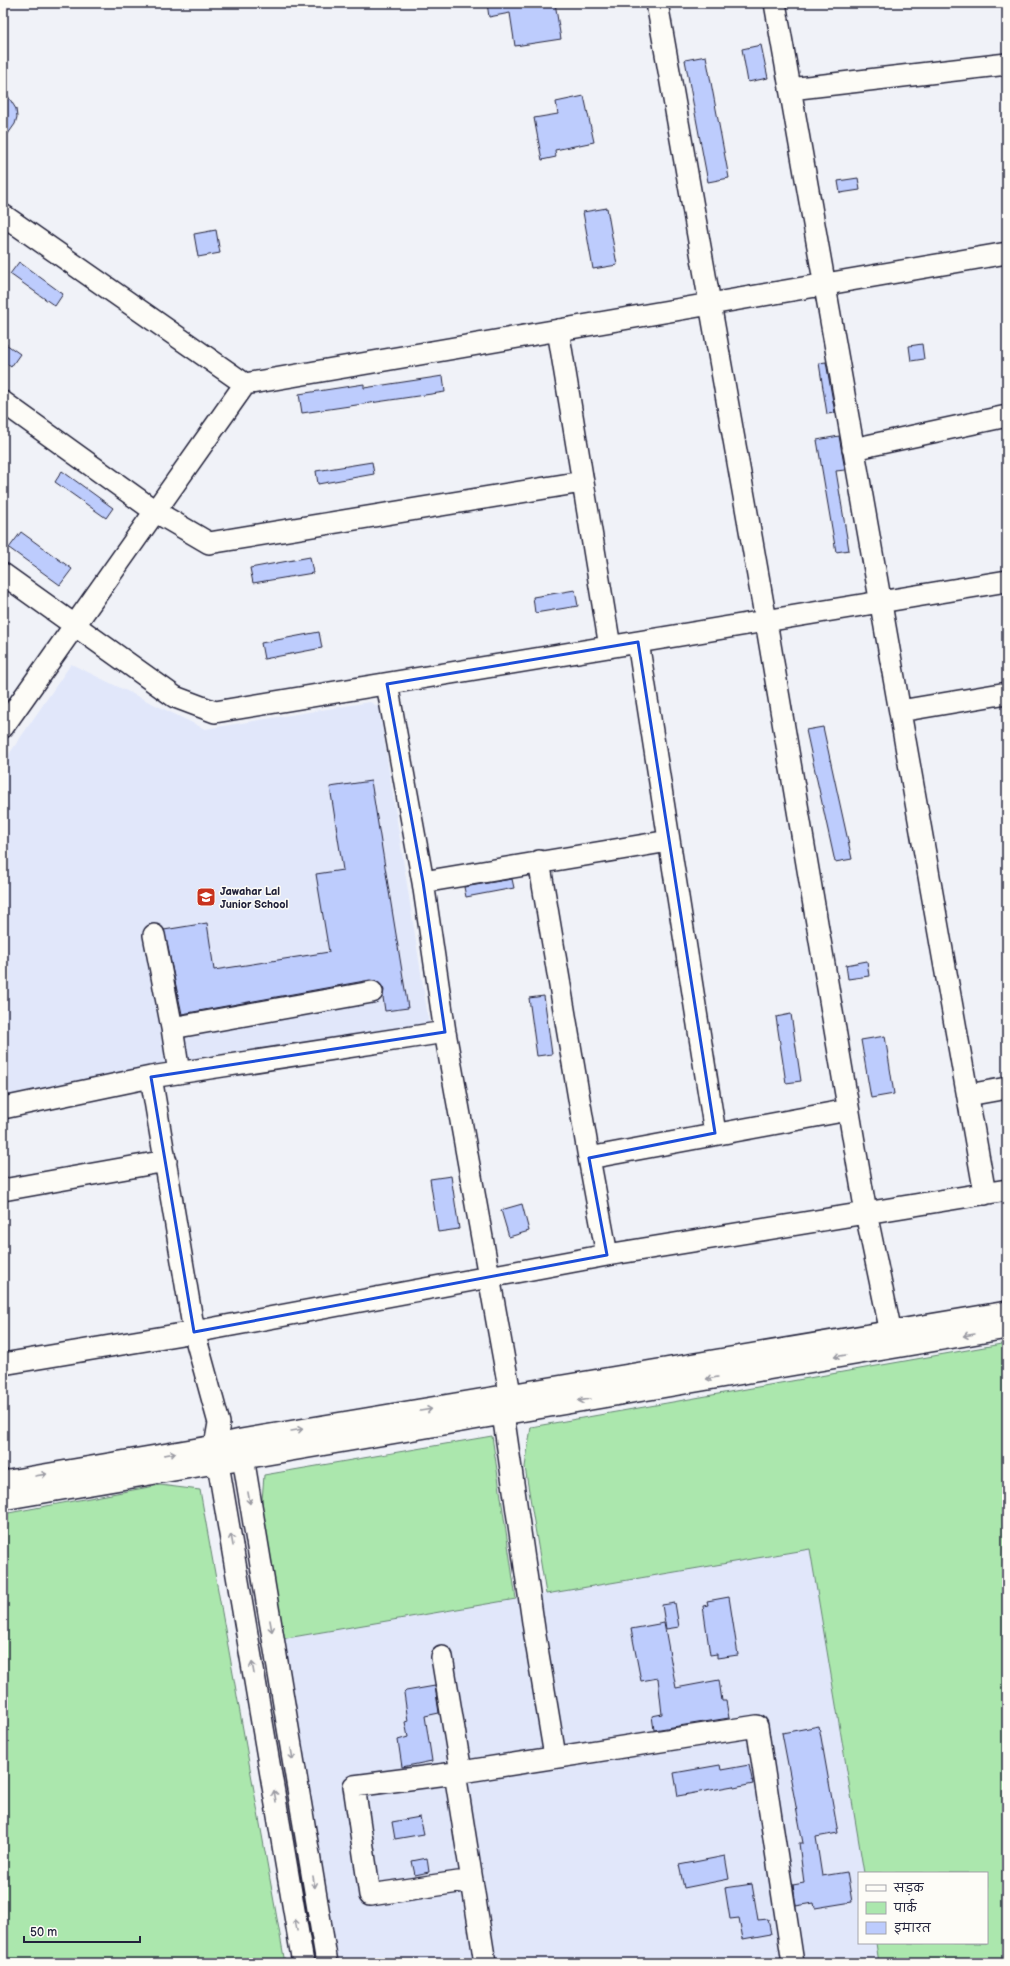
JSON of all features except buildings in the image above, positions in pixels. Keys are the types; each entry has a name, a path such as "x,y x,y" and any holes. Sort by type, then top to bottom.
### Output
{"street":[{"path":"657,3 766,621 866,1213 892,1339"},
{"path":"775,3 985,1194"},
{"path":"790,89 1007,64"},
{"path":"3,215 245,384 1007,253"},
{"path":"558,330 610,647"},
{"path":"4,725 245,384"},
{"path":"3,402 156,512 208,543 582,482"},
{"path":"853,450 1007,416"},
{"path":"3,574 175,697 215,712 1007,582"},
{"path":"638,642 715,1133"},
{"path":"387,684 423,882 444,1032 490,1278 535,1636 555,1756"},
{"path":"900,711 1007,693"},
{"path":"423,882 539,861 669,841"},
{"path":"539,861 589,1158 607,1255"},
{"path":"154,935 179,1073"},
{"path":"172,1028 372,992"},
{"path":"3,1108 151,1077 444,1032"},
{"path":"151,1077 194,1332 219,1424 217,1455 303,1963"},
{"path":"968,1095 1007,1088"},
{"path":"589,1158 715,1133 848,1110"},
{"path":"3,1190 166,1161"},
{"path":"3,1364 194,1332 607,1255 1007,1190"},
{"path":"3,1499 242,1449 892,1339 1007,1312"},
{"path":"892,1339 1007,1328"},
{"path":"219,1424 242,1449 327,1963"},
{"path":"3,1482 217,1455"},
{"path":"442,1657 472,1880 485,1963"},
{"path":"472,1880 370,1895 354,1786 458,1772 757,1726 793,1963"}],"highlighted area":[{"path":"638,642 715,1133 589,1158 607,1255 194,1332 151,1077 445,1032 423,882 387,684"}],"shaded area":[{"name":"Jawahar Lal Junior School","path":"71,664 205,729 370,702 379,707 430,1030 3,1098 3,763"},
{"path":"810,1549 864,1872 858,1872 858,1944 876,1944 879,1963 337,1963 275,1640"}],"green space":[{"path":"1007,1343 1007,1963 879,1963 876,1944 988,1944 988,1872 864,1872 810,1549 546,1594 525,1467 531,1427"},
{"path":"492,1436 516,1599 275,1640 261,1513 264,1475"},
{"path":"160,1485 200,1490 285,1963 3,1963 3,1514"}],"place":[{"name":"Jawahar Lal Junior School","path":"206,897"}]}
